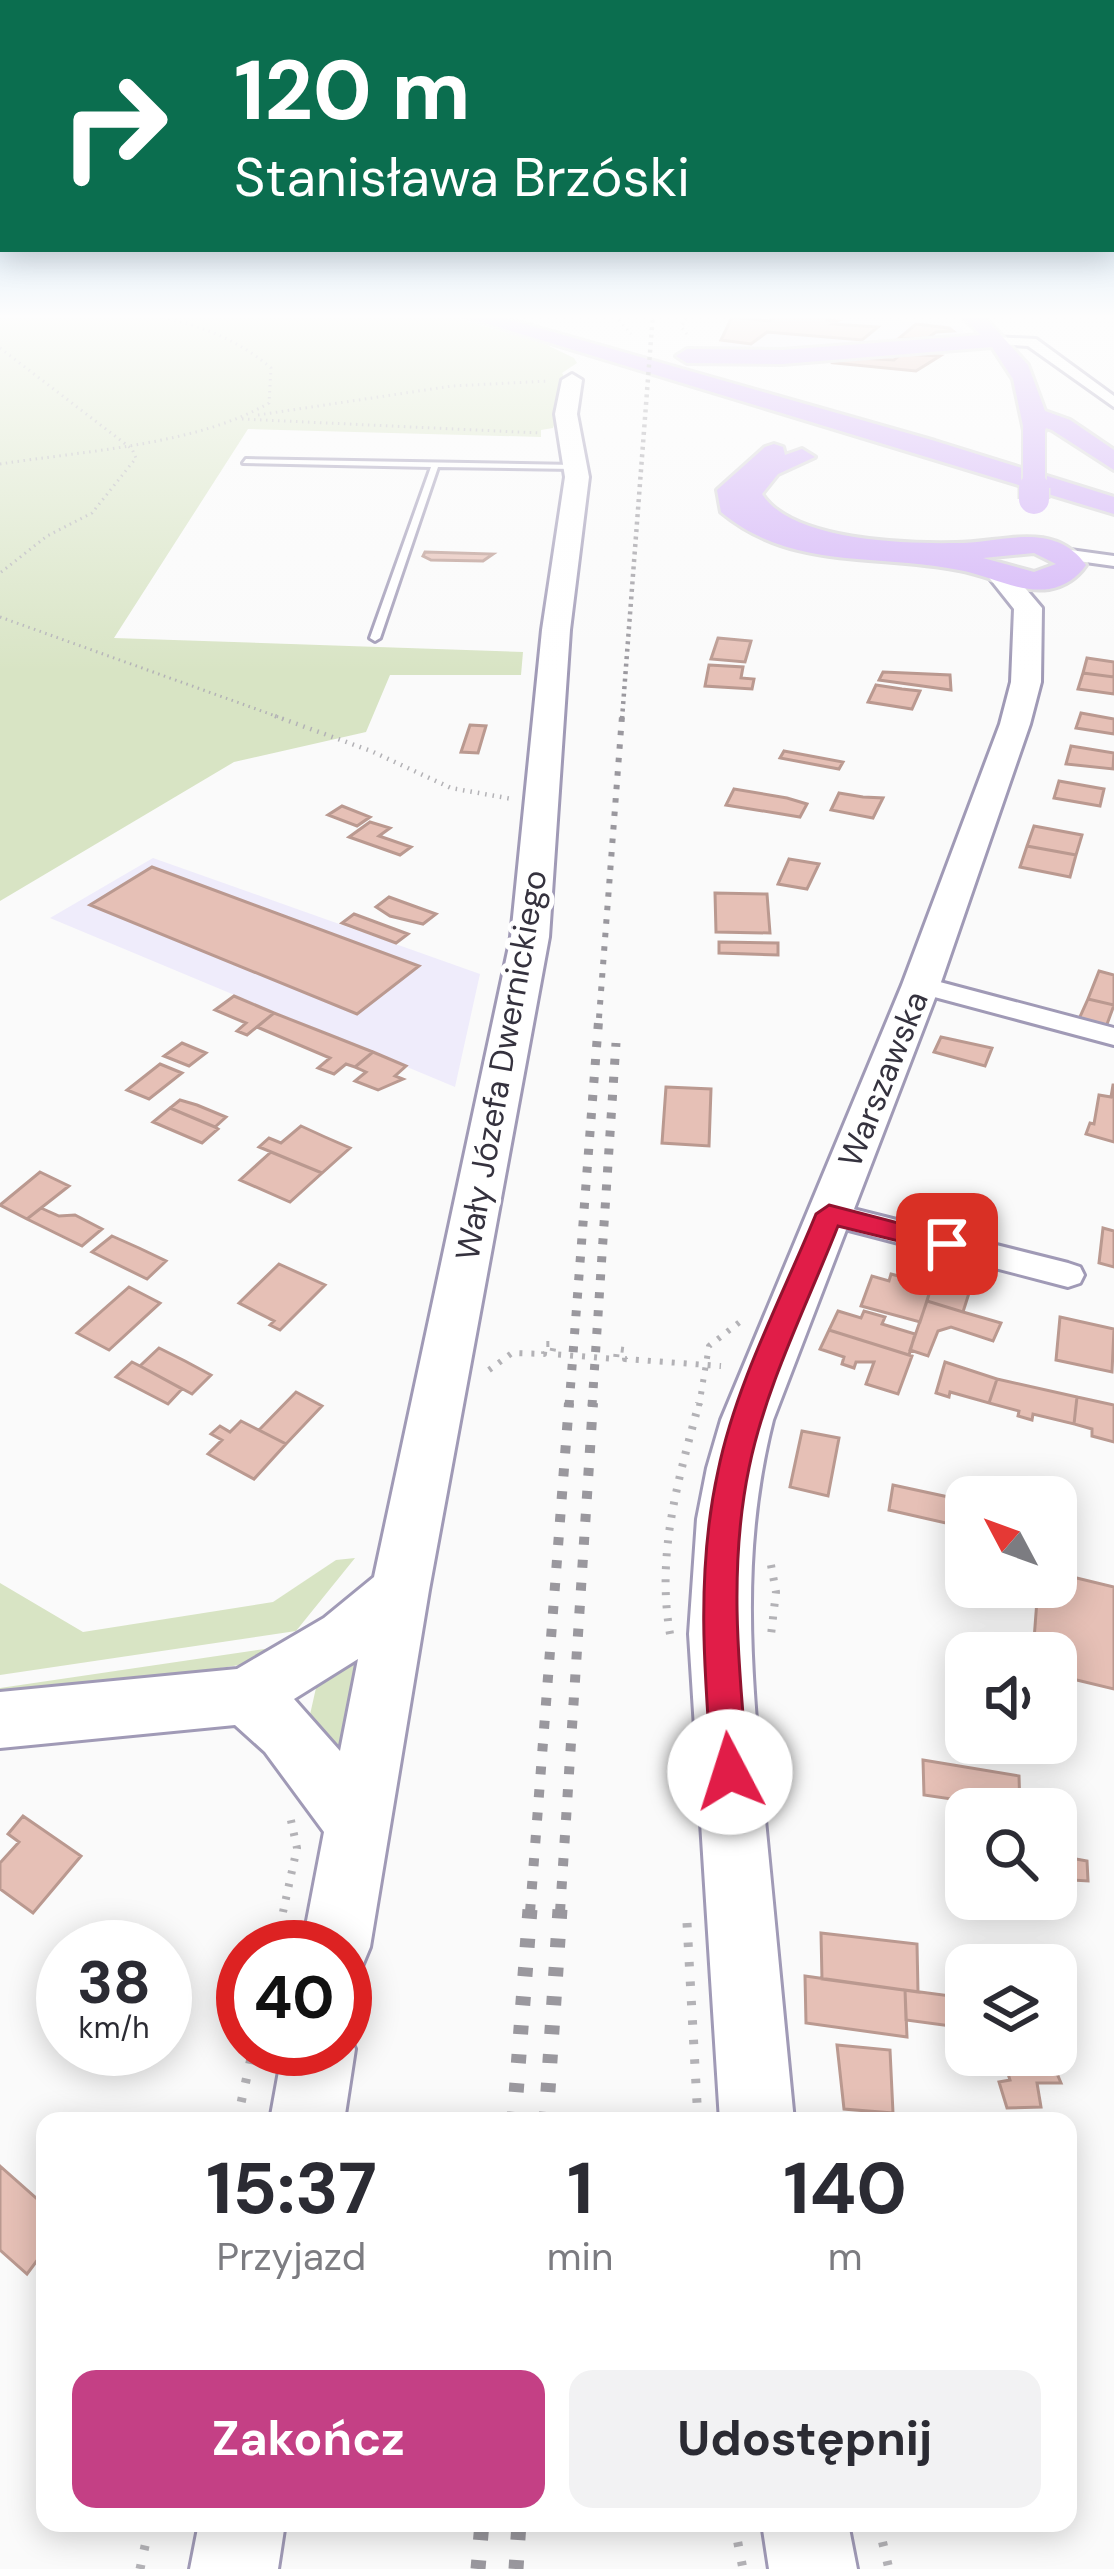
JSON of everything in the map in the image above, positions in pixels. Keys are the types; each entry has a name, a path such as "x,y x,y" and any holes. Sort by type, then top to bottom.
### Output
{"main road":[{"path":"762,433 805,444 983,464"},
{"path":"820,433 983,464 1114,506"},
{"path":"923,433 1114,489"},
{"name":"Warszawska","path":"1027,553 1033,433"},
{"path":"1073,433 1114,462"},
{"path":"805,444 760,476 749,494 758,512 786,528 825,539 1027,553"},
{"path":"805,444 730,490 731,506 754,525 809,545 1027,553"},
{"path":"924,548 977,538 1027,553"}],"street":[{"name":"Wały Józefa Dwernickiego","path":"341,1920 400,1590 530,937 556,630 588,433"},
{"path":"1027,553 1114,564"},
{"name":"Warszawska","path":"756,2112 718,1634 730,1485 747,1420 921,985 1015,724 1026,682 1027,553"},
{"path":"921,985 1114,1037"},
{"path":"829,1214 1068,1275"},
{"path":"0,1720 246,1696 345,1636 400,1590"},
{"path":"246,1696 287,1732 357,1824"},
{"path":"308,2112 314,2076"},
{"path":"234,2569 240,2532"},
{"path":"807,2532 813,2569"}],"lane":[{"path":"246,461 435,465 504,433"},
{"path":"376,638 435,465"}],"path":[{"path":"0,573 47,536 92,513 136,458 109,433"},
{"path":"0,464 177,433"},
{"path":"0,617 371,751 451,788 545,802"},
{"path":"486,1376 492,1364 512,1353 544,1354 545,1344 554,1344 552,1354 616,1359 617,1349 626,1350 625,1359 721,1366"},
{"path":"769,1550 776,1592 770,1648"},
{"path":"281,1920 297,1848 288,1809"},
{"path":"239,2112 247,2076"},
{"path":"140,2569 148,2532"},
{"path":"736,2532 742,2569"},
{"path":"880,2532 889,2569"}],"shaded area":[{"path":"153,858 480,974 455,1087 50,918"}],"green space":[{"path":"0,433 246,433 114,638 523,652 521,675 390,675 366,732 234,762 0,901"},
{"path":"390,433 541,433 541,437"},
{"path":"355,1558 296,1631 0,1675 0,1583 83,1632 273,1602 336,1560"},
{"path":"374,1626 345,1783 307,1728 320,1670"},
{"path":"299,1644 264,1661 0,1704 0,1688"}],"building":[{"path":"425,552 493,554 483,561 431,560 423,556"},
{"path":"718,638 751,641 745,662 711,659"},
{"path":"1087,658 1114,662 1114,677 1083,673"},
{"path":"709,665 743,667 741,678 754,679 752,689 705,686"},
{"path":"883,672 950,675 951,690 879,680"},
{"path":"1083,673 1114,677 1114,694 1078,689"},
{"path":"876,685 920,691 912,709 868,702"},
{"path":"1081,713 1114,719 1114,734 1076,728"},
{"path":"470,725 486,726 478,753 461,752"},
{"path":"1071,746 1114,753 1113,769 1066,764"},
{"path":"784,751 843,762 839,769 780,758"},
{"path":"1059,781 1104,789 1100,806 1054,798"},
{"path":"734,789 807,804 800,817 726,805"},
{"path":"839,793 883,798 873,818 831,810"},
{"path":"342,806 370,817 357,826 328,815"},
{"path":"370,822 390,828 379,836 411,847 400,855 349,837"},
{"path":"1034,826 1082,835 1076,855 1027,846"},
{"path":"1027,846 1076,855 1070,877 1020,867"},
{"path":"789,859 819,864 807,889 778,884"},
{"path":"152,867 419,966 357,1014 90,905"},
{"path":"715,893 767,894 770,933 716,932"},
{"path":"389,897 436,914 423,924 390,916 376,907"},
{"path":"354,914 408,934 396,943 342,923"},
{"path":"719,942 778,943 778,955 719,953"},
{"path":"1099,971 1114,975 1114,1005 1088,999"},
{"path":"234,996 274,1013 247,1035 237,1031 246,1023 215,1010"},
{"path":"1088,999 1114,1005 1106,1027 1079,1019"},
{"path":"274,1013 373,1052 355,1067 346,1064 334,1074 318,1068 330,1058 257,1027"},
{"path":"941,1037 992,1048 985,1066 934,1052"},
{"path":"182,1043 206,1053 189,1066 164,1056"},
{"path":"373,1052 406,1066 395,1076 403,1079 378,1090 355,1081 366,1072 355,1067"},
{"path":"160,1064 182,1073 149,1099 127,1090"},
{"path":"1113,1085 1114,1142 1086,1134 1090,1123 1094,1124 1099,1095 1111,1097"},
{"path":"666,1087 711,1089 709,1146 662,1143"},
{"path":"180,1100 226,1117 215,1127 170,1108"},
{"path":"170,1108 218,1129 202,1143 153,1122"},
{"path":"301,1126 350,1148 322,1173 259,1147 269,1138 281,1143"},
{"path":"271,1152 322,1173 290,1202 240,1180"},
{"path":"40,1172 69,1186 27,1219 0,1205"},
{"path":"41,1208 59,1216 75,1215 102,1229 82,1246 27,1219"},
{"path":"1103,1228 1114,1231 1114,1267 1099,1263"},
{"path":"112,1236 166,1261 147,1279 92,1252"},
{"path":"279,1264 325,1285 280,1330 270,1325 274,1321 239,1303"},
{"path":"891,1274 932,1285 920,1322 861,1306 872,1276 889,1281"},
{"path":"933,1280 970,1290 963,1312 927,1301"},
{"path":"129,1287 160,1303 109,1350 77,1333"},
{"path":"927,1301 1001,1323 993,1341 951,1327 938,1331 928,1356 910,1350"},
{"path":"838,1311 861,1318 864,1311 885,1317 882,1324 915,1334 909,1355 829,1330"},
{"path":"1060,1317 1114,1329 1112,1372 1056,1360"},
{"path":"829,1330 912,1356 898,1394 866,1384 874,1362 856,1362 854,1368 842,1364 844,1357 820,1349"},
{"path":"159,1348 211,1375 192,1394 140,1366"},
{"path":"132,1362 182,1389 168,1404 116,1377"},
{"path":"945,1362 997,1379 989,1403 936,1393"},
{"path":"997,1379 1077,1397 1074,1424 1033,1414 1032,1420 989,1403"},
{"path":"296,1392 322,1406 286,1444 259,1430"},
{"path":"1077,1397 1114,1405 1114,1442 1074,1424"},
{"path":"241,1421 286,1444 254,1479 208,1454 222,1440 211,1434 220,1426 230,1432"},
{"path":"802,1431 839,1438 828,1496 790,1487"},
{"path":"893,1485 945,1496 945,1523 889,1510"},
{"path":"1077,1578 1114,1587 1114,1689 1077,1680 1077,1632 1035,1632 1036,1608 1077,1608"},
{"path":"923,1760 1019,1776 1019,1788 945,1788 945,1798 924,1795"},
{"path":"23,1816 81,1856 33,1913 0,1889 0,1863 19,1842 8,1834"},
{"path":"1077,1859 1087,1861 1088,1881 1077,1880"},
{"path":"821,1933 917,1944 918,1992 822,1979"},
{"path":"805,1976 905,1990 907,2037 806,2023"},
{"path":"905,1990 945,1995 945,2025 906,2020"},
{"path":"837,2045 890,2050 893,2112 844,2109"},
{"path":"1009,2076 1058,2076 1061,2083 1037,2083 1041,2107 1007,2108 999,2082 1010,2080"},
{"path":"0,2166 36,2198 36,2262 27,2274 0,2250"}],"railway":[{"path":"622,719 644,433"},
{"path":"599,1018 622,716"},
{"path":"569,1406 599,1015"},
{"path":"592,1406 616,1043"},
{"path":"530,1912 569,1403"},
{"path":"560,1912 593,1403"},
{"path":"515,2112 530,1909"},
{"path":"547,2112 560,1909"},
{"path":"478,2569 481,2532"},
{"path":"516,2569 518,2532"}],"route":[{"path":"730,1772 718,1634 725,1519 734,1468 747,1420 829,1214 947,1244"}]}
